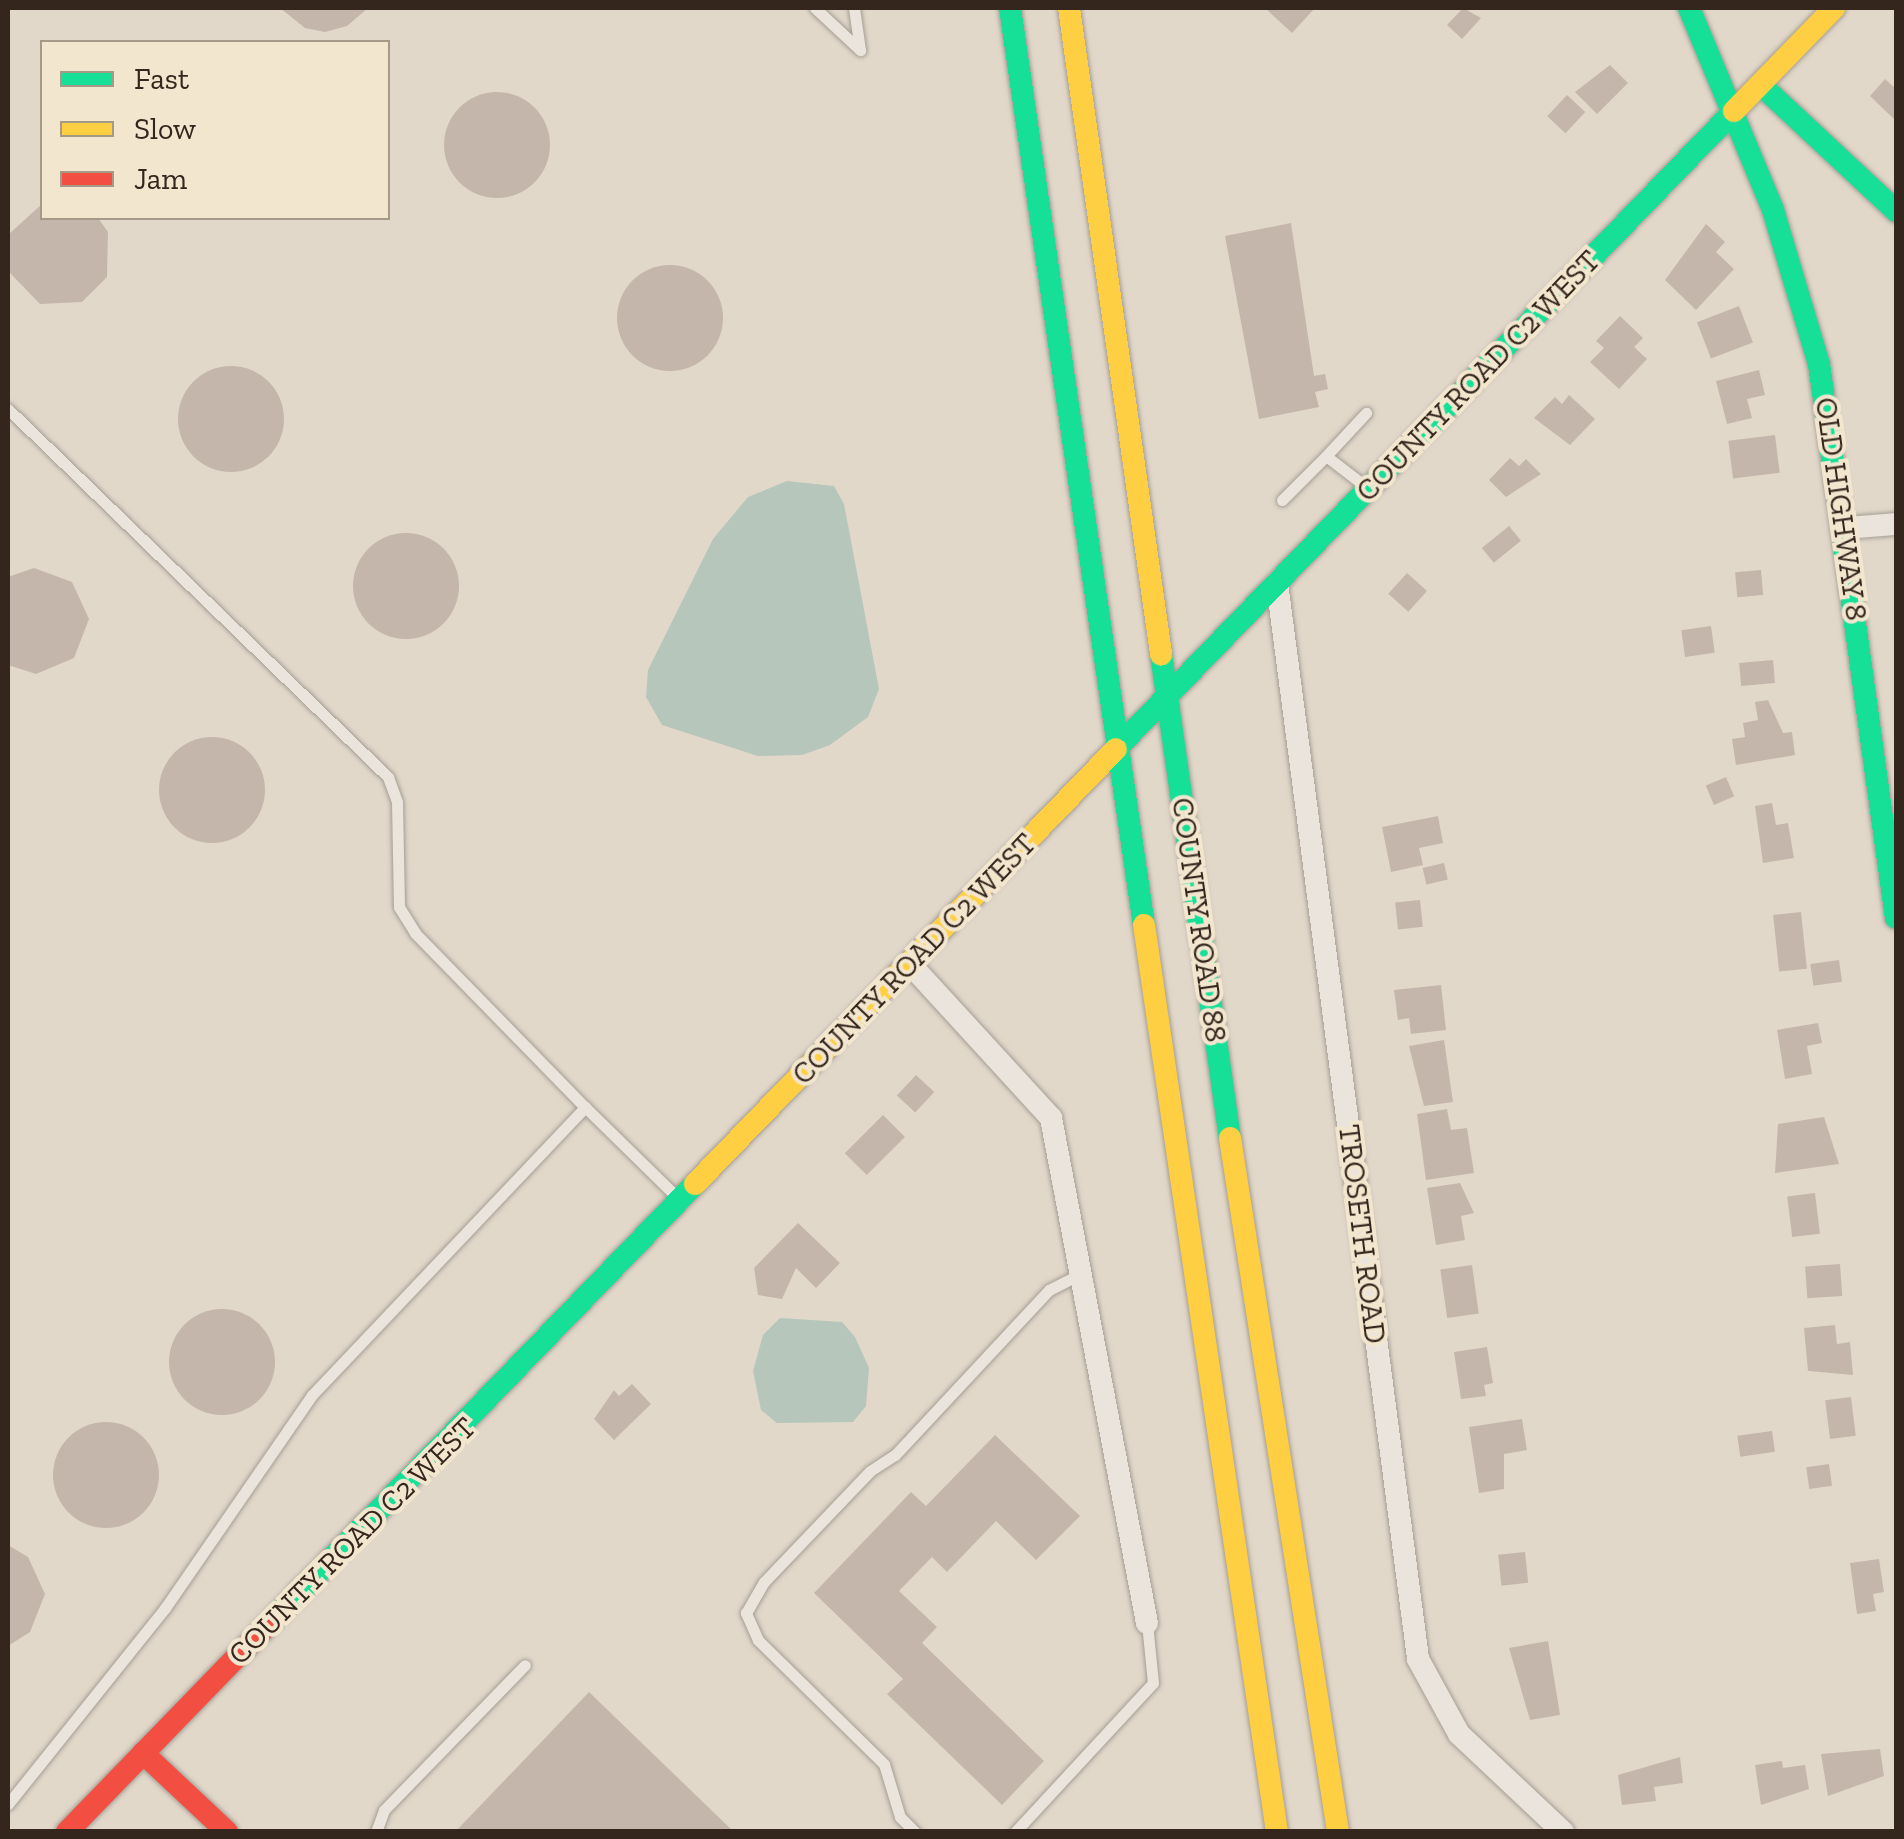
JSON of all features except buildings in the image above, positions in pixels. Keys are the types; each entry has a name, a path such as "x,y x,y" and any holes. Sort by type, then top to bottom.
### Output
{"street":[{"name":"COUNTY ROAD 88","path":"1010,8 1277,1832"},
{"name":"COUNTY ROAD 88","path":"1070,8 1287,1541 1338,1832"},
{"name":"OLD HIGHWAY 8","path":"1689,8 1734,113 1795,275 1846,528 1896,918"},
{"name":"COUNTY ROAD C2 WEST","path":"67,1832 682,1202 1834,8"},
{"path":"1761,85 1896,211"},
{"path":"1846,528 1896,524"},
{"name":"TROSETH ROAD","path":"1277,583 1418,1658 1459,1734 1563,1832"},
{"path":"910,964 1044,1102 1082,1274 1147,1623"},
{"path":"142,1753 226,1832"}],"lane":[{"path":"815,8 860,50 854,8"},
{"path":"8,409 388,778 396,802 399,907 415,933 682,1202"},
{"path":"1282,500 1366,413"},
{"path":"1326,456 1369,488"},
{"path":"8,1804 164,1608 312,1395 585,1106"},
{"path":"916,1832 900,1817 884,1764 758,1640 746,1613 764,1582 870,1471 895,1454 1049,1290 1082,1274"},
{"path":"1015,1832 1153,1683 1147,1623"},
{"path":"376,1832 384,1810 525,1665"}],"shaded area":[{"path":"787,481 834,486 844,504 879,689 868,717 830,745 802,755 758,756 662,725 646,697 648,670 713,539 748,497"},
{"path":"780,1318 842,1322 855,1337 869,1368 866,1406 853,1422 777,1423 761,1410 753,1371 763,1335"}],"traffic: fast":[{"path":"1010,8 1144,925"},
{"path":"1689,8 1773,210 1819,364 1896,918"},
{"path":"1761,85 1896,211"},
{"path":"1116,749 1734,111"},
{"path":"1161,654 1230,1138"},
{"path":"281,1611 695,1184"}],"traffic: slow":[{"path":"1069,8 1161,654"},
{"path":"1734,111 1834,8"},
{"path":"695,1184 1116,749"},
{"path":"1144,925 1277,1832"},
{"path":"1230,1138 1338,1832"}],"traffic: jam":[{"path":"67,1832 281,1611"},
{"path":"143,1753 227,1832"}]}
